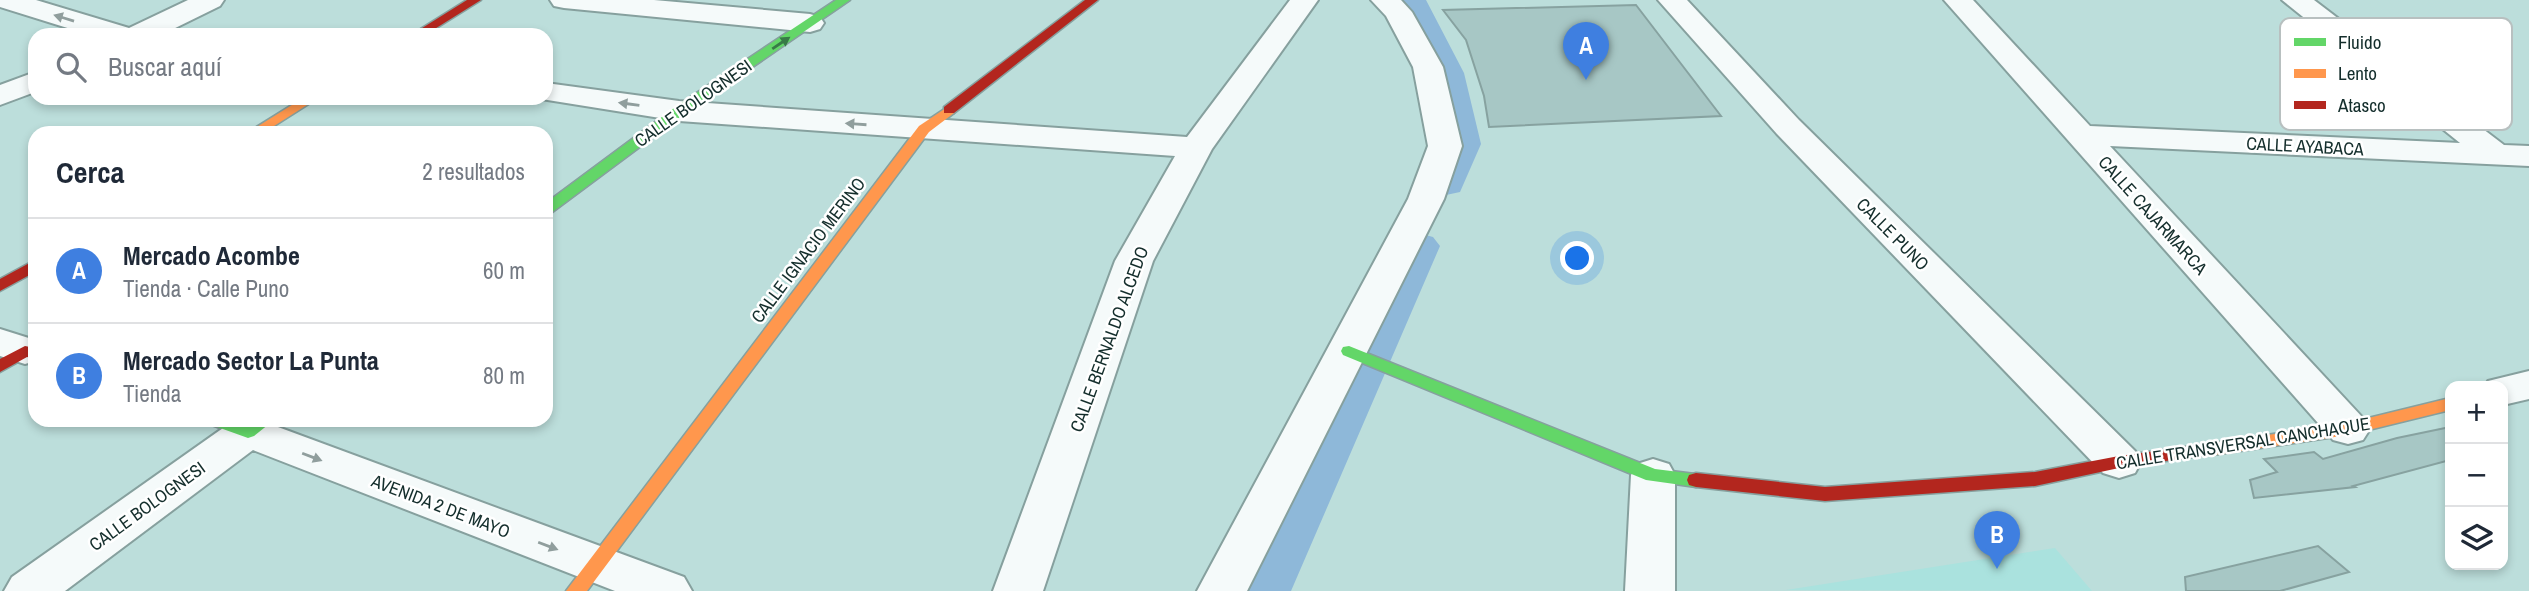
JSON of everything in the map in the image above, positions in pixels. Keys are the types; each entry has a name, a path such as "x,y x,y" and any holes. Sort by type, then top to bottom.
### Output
{"street":[{"path":"7,0 97,28"},
{"path":"152,28 210,0"},
{"path":"428,28 474,0"},
{"path":"565,0 681,5 810,23"},
{"name":"CALLE BOLOGNESI","path":"553,206 679,111 844,0"},
{"name":"CALLE IGNACIO MERINO","path":"586,578 924,129 1093,0"},
{"name":"CALLE BERNALDO ALCEDO","path":"1018,591 1134,261 1196,148 1304,0"},
{"path":"1222,591 1426,199 1445,146 1428,68 1398,12 1385,0"},
{"name":"CALLE PUNO","path":"1672,0 1788,127 2119,463"},
{"name":"CALLE CAJARMARCA","path":"1958,0 2348,429"},
{"path":"2296,0 2319,18"},
{"path":"0,96 28,84"},
{"path":"553,93 679,111 1196,148"},
{"path":"266,126 300,105"},
{"path":"2464,130 2529,178"},
{"name":"CALLE AYABACA","path":"2081,135 2529,156"},
{"path":"0,286 28,269"},
{"name":"CALLE TRANSVERSAL CANCHAQUE","path":"1349,351 1653,475 1825,494 2035,479 2119,463 2348,429 2445,405"},
{"path":"2508,390 2529,385"},
{"name":"CALLE BOLOGNESI","path":"29,591 239,427"},
{"name":"AVENIDA 2 DE MAYO","path":"250,427 586,578 667,591"},
{"path":"1650,591 1653,475"}],"shaded area":[{"path":"2055,548 2092,591 1786,590"}],"building":[{"path":"1636,5 1721,116 1489,127 1484,96 1466,40 1443,10"},
{"path":"2445,428 2445,461 2353,486 2355,487 2254,498 2250,480 2277,472 2264,459 2314,452 2323,459 2397,438"},
{"path":"2318,546 2349,572 2280,591 2186,591 2185,577"}],"waterway":[{"path":"1410,0 1446,73 1461,144 1446,183"},
{"path":"1262,591 1418,246"}],"traffic: fast":[{"path":"553,205 679,111 844,0"},
{"path":"1349,351 1653,475 1696,480"},
{"path":"234,427 248,432 255,427"}],"traffic: slow":[{"path":"266,126 300,105"},
{"path":"576,591 924,129 949,110"},
{"path":"2213,449 2348,429 2445,405"}],"traffic: jam":[{"path":"429,28 475,0"},
{"path":"949,110 1092,0"},
{"path":"0,286 28,269"},
{"path":"0,366 25,351 28,352"},
{"path":"1696,480 1825,494 2035,479 2119,462 2213,449"}],"place":[{"name":"Mercado Acombe","path":"1586,80"},
{"name":"Mercado Sector La Punta","path":"1997,569"}]}
